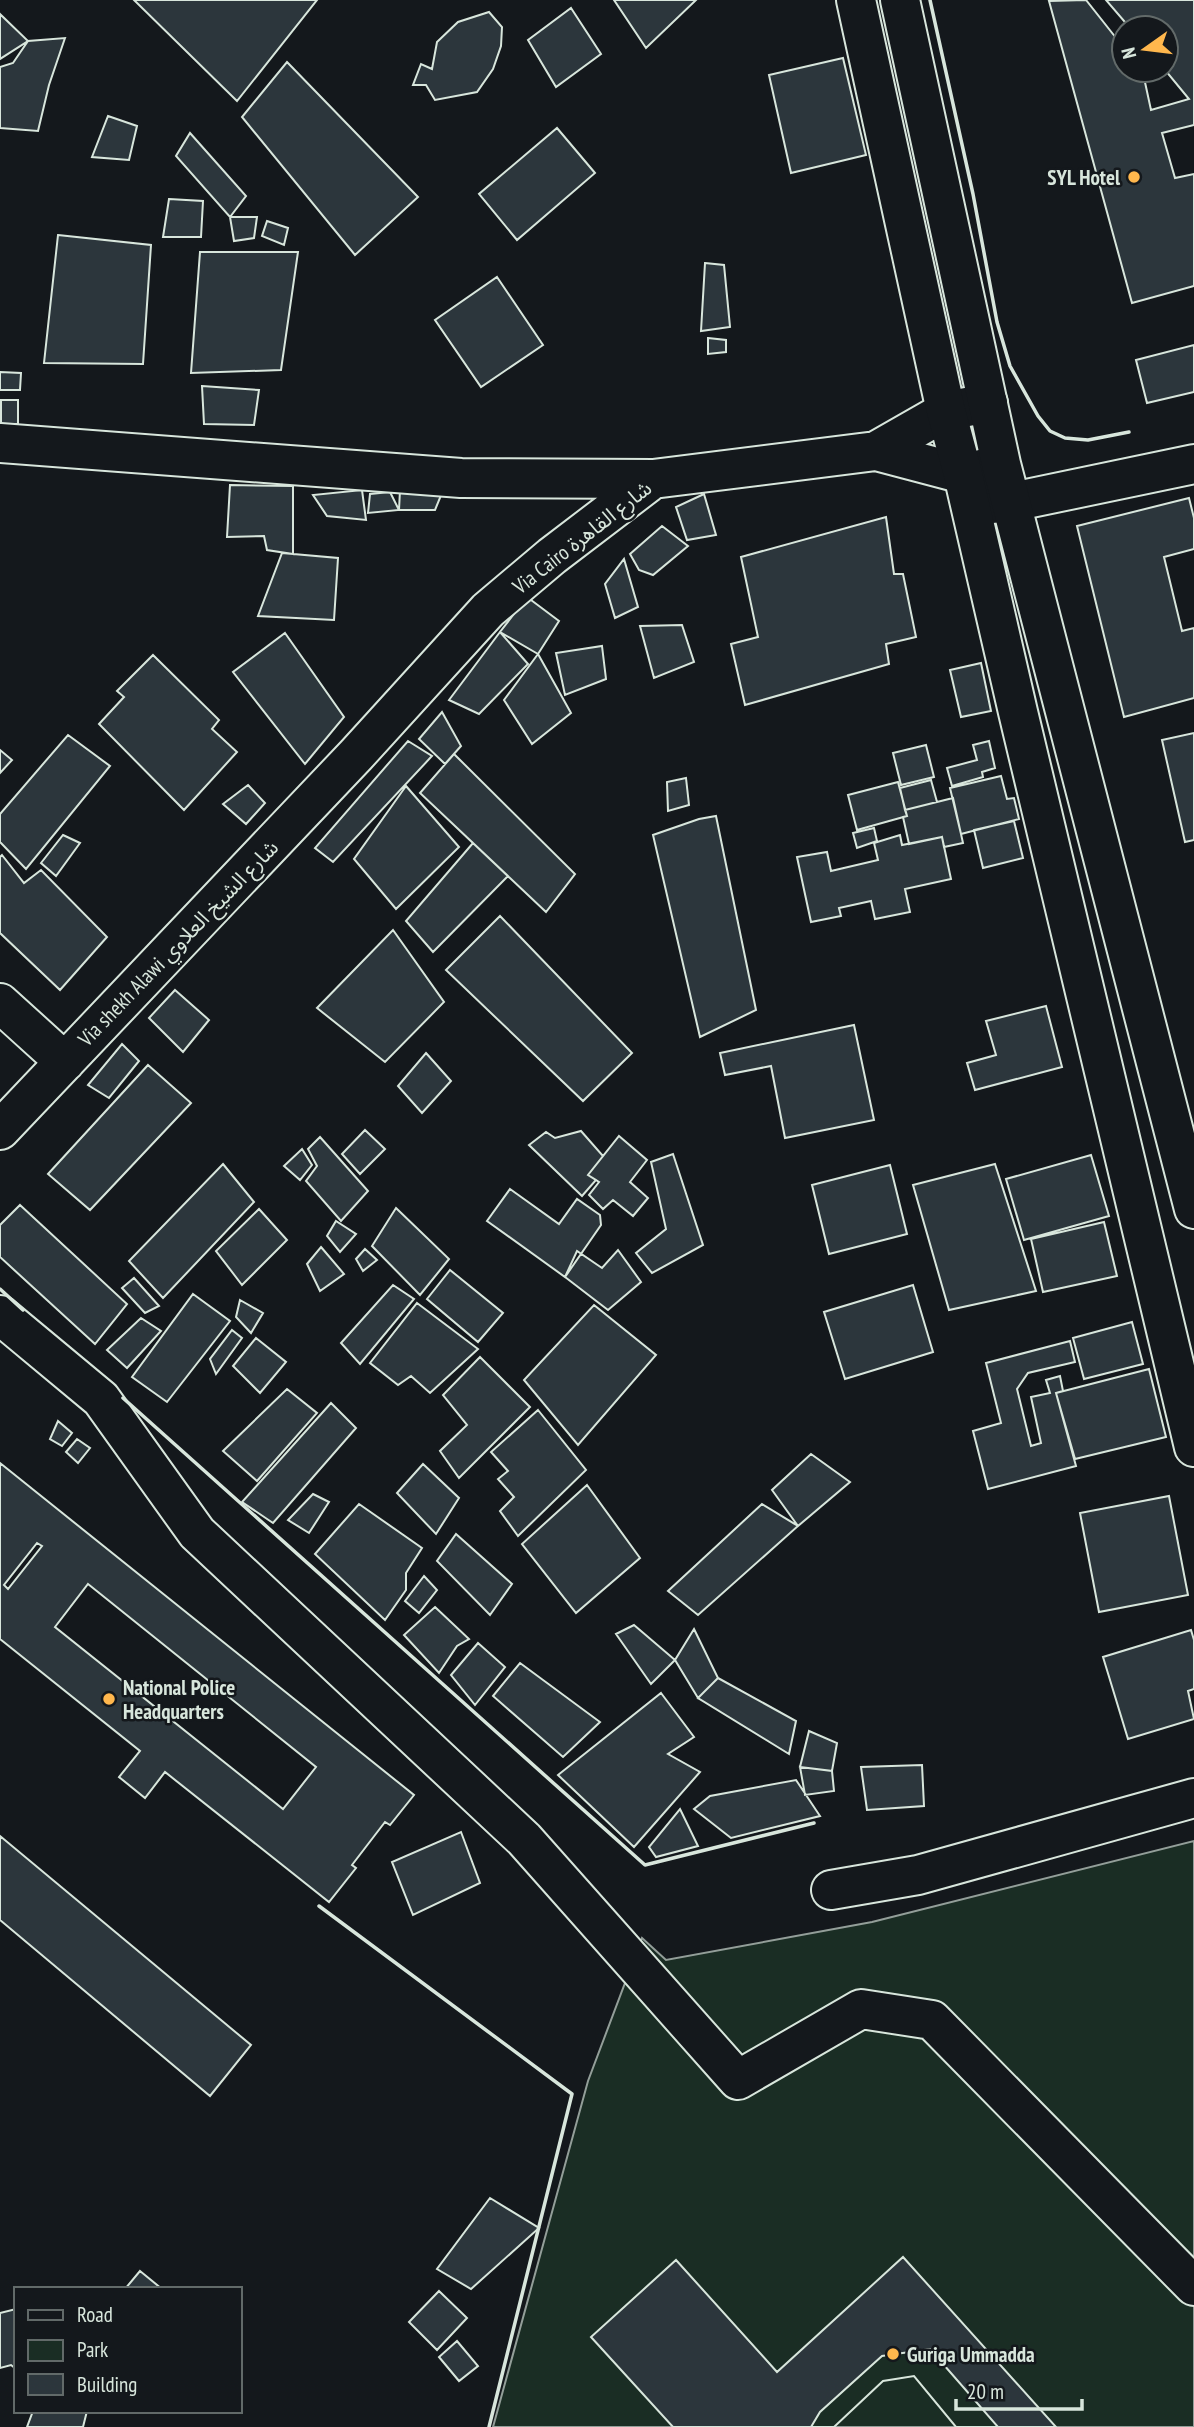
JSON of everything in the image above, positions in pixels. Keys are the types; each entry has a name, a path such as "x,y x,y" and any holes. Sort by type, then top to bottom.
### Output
{"main road":[{"path":"856,0 946,411 1194,1447"},
{"path":"900,0 1001,464 1194,1209"},
{"name":"Via Cairo شارع القاهرة","path":"356,755 488,610 552,556 653,479 876,451 946,411 988,403"},
{"path":"2,451 461,478 653,479"},
{"name":"Via Cairo شارع القاهرة","path":"876,451 966,490 1012,502 1194,464"},
{"name":"Via Cairo شارع القاهرة","path":"966,490 1001,464"},
{"name":"Via shekh Alawi شارع الشيخ العلاوي","path":"0,1130 356,755"},
{"path":"0,1003 65,1062"},
{"path":"0,1315 101,1399 197,1533 524,1839 738,2080 861,2009 932,2020 1194,2286"},
{"path":"831,1890 918,1875 1194,1798"}],"green space":[{"path":"1194,1841 1194,2427 493,2427 588,2081 642,1938 666,1960 872,1922"}],"building":[{"path":"134,0 317,0 237,101"},
{"path":"614,0 696,0 646,48"},
{"path":"1086,0 1110,30 1110,84 1145,84 1151,110 1189,99 1177,84 1180,84 1180,14 1118,14 1106,0 1194,0 1194,125 1162,133 1175,178 1194,174 1194,286 1132,303 1049,1"},
{"path":"571,8 601,54 556,87 528,40"},
{"path":"489,12 502,27 501,46 493,69 477,92 435,100 426,85 413,85 421,64 432,69 437,42 458,22"},
{"path":"0,14 28,41 0,59"},
{"path":"65,38 49,85 38,131 0,128 0,67 13,63 28,41"},
{"path":"843,58 866,155 791,173 769,75"},
{"path":"287,62 418,197 355,255 242,117"},
{"path":"108,116 137,126 129,160 92,157"},
{"path":"557,128 595,173 517,240 479,194"},
{"path":"190,133 246,196 230,217 176,156"},
{"path":"169,199 203,201 201,237 163,237"},
{"path":"230,217 257,217 254,238 234,241"},
{"path":"267,221 288,228 284,245 262,236"},
{"path":"58,235 151,245 143,364 44,363"},
{"path":"200,252 298,252 281,370 191,373"},
{"path":"705,263 724,265 730,327 701,331"},
{"path":"497,277 543,345 481,387 435,320"},
{"path":"708,338 726,340 726,352 708,354"},
{"path":"1194,345 1194,392 1147,403 1136,360"},
{"path":"0,372 21,373 20,390 0,390"},
{"path":"202,386 259,390 254,425 204,424"},
{"path":"1,400 18,400 18,424 1,424"},
{"path":"230,485 293,486 293,554 267,550 264,536 227,537"},
{"path":"362,490 366,520 327,516 313,495"},
{"path":"400,490 442,493 435,510 399,510"},
{"path":"390,492 399,510 368,513 370,494"},
{"path":"704,494 716,535 687,540 676,507"},
{"path":"1189,498 1194,518 1194,549 1164,557 1182,631 1194,628 1194,698 1124,717 1077,526"},
{"path":"886,517 894,574 903,574 916,637 886,644 889,664 745,705 731,644 758,637 741,557"},
{"path":"662,526 688,546 653,575 639,570 630,554"},
{"path":"282,553 338,558 334,620 258,616"},
{"path":"624,559 638,607 615,618 605,584"},
{"path":"527,597 559,621 538,654 500,632"},
{"path":"682,625 694,662 654,678 640,626"},
{"path":"500,632 528,664 479,714 449,700"},
{"path":"285,633 344,717 305,764 233,672"},
{"path":"602,646 606,679 565,695 556,653"},
{"path":"538,654 571,713 532,744 504,700"},
{"path":"153,655 219,720 212,729 237,752 184,810 99,724 124,697 117,691"},
{"path":"981,663 991,711 961,717 950,670"},
{"path":"442,712 461,746 445,764 419,739"},
{"path":"1194,733 1194,840 1185,842 1162,740"},
{"path":"68,735 110,766 26,869 0,842 0,814"},
{"path":"408,741 432,756 333,862 315,848"},
{"path":"989,741 995,768 982,772 983,777 952,786 947,768 977,760 973,745"},
{"path":"926,745 934,777 901,785 893,753"},
{"path":"0,750 12,760 0,773"},
{"path":"454,754 575,874 546,912 420,793"},
{"path":"1001,776 1007,799 1014,798 1019,819 961,834 950,788"},
{"path":"686,778 689,805 668,811 667,782"},
{"path":"931,780 937,802 905,810 900,788"},
{"path":"898,782 907,816 857,830 848,795"},
{"path":"248,785 265,803 246,824 223,804"},
{"path":"406,786 459,847 396,909 354,859"},
{"path":"953,798 963,843 944,847 942,837 909,844 903,817 907,816 905,810"},
{"path":"716,816 756,1010 700,1037 653,835"},
{"path":"1014,821 1023,858 983,868 974,830"},
{"path":"874,828 877,841 857,848 853,833"},
{"path":"63,835 80,843 56,876 41,863"},
{"path":"900,835 902,845 942,837 951,879 905,889 910,912 875,919 871,901 839,908 841,916 811,922 797,857 827,852 831,871 878,860 874,843"},
{"path":"473,843 508,876 433,952 406,921"},
{"path":"2,855 24,883 41,870 107,937 60,990 0,933"},
{"path":"500,916 632,1053 583,1101 446,970"},
{"path":"393,930 444,1002 385,1062 317,1008"},
{"path":"175,990 209,1020 183,1052 149,1018"},
{"path":"1046,1006 1062,1067 975,1090 967,1063 996,1055 986,1021"},
{"path":"854,1025 874,1120 785,1138 771,1066 725,1075 720,1053"},
{"path":"122,1044 139,1061 109,1098 88,1085"},
{"path":"426,1053 451,1081 422,1113 398,1086"},
{"path":"148,1065 191,1103 90,1210 48,1174"},
{"path":"365,1130 385,1149 360,1174 342,1154"},
{"path":"581,1131 603,1156 588,1175 596,1180 582,1196 529,1145 546,1132 555,1138"},
{"path":"619,1136 647,1160 630,1182 648,1198 633,1216 613,1200 603,1209 589,1195 599,1182 588,1175"},
{"path":"320,1137 368,1191 341,1221 306,1181 317,1166 308,1149"},
{"path":"302,1149 312,1165 300,1180 284,1166"},
{"path":"673,1154 703,1245 652,1273 636,1253 666,1229 651,1162"},
{"path":"1091,1155 1109,1216 1024,1240 1006,1179"},
{"path":"223,1164 254,1202 163,1298 129,1261"},
{"path":"995,1164 1036,1291 949,1310 913,1185"},
{"path":"890,1165 907,1234 829,1254 812,1185"},
{"path":"510,1189 559,1224 577,1199 600,1215 601,1225 565,1277 487,1221"},
{"path":"20,1205 127,1304 95,1344 0,1257 0,1225"},
{"path":"396,1208 449,1259 420,1295 372,1246"},
{"path":"259,1209 287,1240 242,1285 216,1251"},
{"path":"336,1221 356,1234 340,1252 327,1236"},
{"path":"1104,1222 1117,1276 1043,1292 1031,1239"},
{"path":"321,1247 344,1274 320,1291 307,1264"},
{"path":"365,1249 377,1260 363,1271 356,1259"},
{"path":"618,1250 641,1282 608,1310 565,1277 577,1251 602,1268"},
{"path":"450,1270 503,1313 478,1342 427,1299"},
{"path":"134,1278 159,1306 145,1313 122,1288"},
{"path":"393,1285 414,1299 360,1364 341,1343"},
{"path":"913,1285 933,1352 845,1379 824,1312"},
{"path":"193,1294 230,1321 167,1402 132,1377"},
{"path":"240,1300 263,1313 251,1333 236,1317"},
{"path":"417,1303 478,1349 430,1393 411,1376 398,1385 370,1363"},
{"path":"594,1305 656,1355 578,1445 524,1380"},
{"path":"141,1318 161,1331 127,1368 107,1350"},
{"path":"1132,1322 1143,1364 1084,1379 1073,1338"},
{"path":"232,1330 242,1338 216,1374 210,1359"},
{"path":"256,1338 286,1362 260,1393 233,1366"},
{"path":"1070,1341 1075,1362 1028,1373 1017,1389 1031,1446 1041,1443 1031,1397 1050,1393 1046,1380 1060,1376 1063,1391 1056,1393 1076,1466 988,1489 973,1431 1001,1423 986,1363"},
{"path":"480,1357 530,1407 459,1478 440,1451 467,1425 443,1395"},
{"path":"1149,1369 1166,1437 1075,1459 1056,1393"},
{"path":"287,1389 317,1413 257,1481 223,1451"},
{"path":"331,1403 356,1428 273,1523 242,1502"},
{"path":"538,1410 586,1470 518,1536 500,1511 514,1497 498,1479 508,1471 491,1452"},
{"path":"58,1421 72,1433 62,1446 50,1439"},
{"path":"77,1439 90,1448 78,1463 66,1452"},
{"path":"811,1454 850,1482 798,1526 772,1490"},
{"name":"National Police Headquarters","path":"0,1463 414,1795 390,1825 385,1822 352,1865 356,1868 329,1902 165,1772 145,1798 119,1777 140,1751 0,1639","holes":["37,1543 42,1546 8,1589 4,1585","88,1584 316,1767 283,1809 55,1627"]},
{"path":"423,1464 459,1498 436,1534 397,1493"},
{"path":"587,1485 640,1558 576,1613 522,1544"},
{"path":"313,1494 329,1502 309,1533 288,1520"},
{"path":"1169,1496 1188,1595 1099,1612 1080,1513"},
{"path":"359,1504 422,1548 406,1573 406,1590 385,1620 315,1554"},
{"path":"762,1504 798,1526 698,1615 668,1591"},
{"path":"456,1534 512,1584 490,1615 437,1561"},
{"path":"424,1576 437,1590 419,1613 405,1601"},
{"path":"435,1607 469,1639 457,1646 439,1673 404,1635"},
{"path":"634,1625 675,1660 651,1684 616,1634"},
{"path":"694,1629 718,1678 698,1698 675,1660"},
{"path":"1191,1630 1194,1640 1194,1689 1188,1691 1194,1719 1128,1739 1103,1657"},
{"path":"478,1643 505,1667 475,1705 451,1675"},
{"path":"520,1663 600,1722 563,1757 493,1696"},
{"path":"718,1678 796,1721 789,1754 698,1698"},
{"path":"661,1693 694,1737 668,1754 700,1772 634,1847 558,1775"},
{"path":"809,1731 837,1743 832,1771 800,1767"},
{"path":"922,1765 924,1806 867,1810 861,1767"},
{"path":"800,1767 832,1771 834,1791 805,1795"},
{"path":"796,1780 820,1816 731,1838 694,1809 710,1796"},
{"path":"680,1809 698,1846 656,1857 649,1847"},
{"path":"461,1832 480,1883 413,1915 392,1862"},
{"path":"0,1836 251,2045 210,2096 0,1920"},
{"path":"490,2198 539,2228 471,2289 437,2269"},
{"name":"Guriga Ummadda","path":"903,2257 1056,2427 956,2427 914,2376 883,2381 834,2427 673,2427 591,2337 676,2260 777,2372"},
{"path":"140,2271 160,2287 127,2287"},
{"path":"439,2291 467,2318 437,2350 409,2322"},
{"path":"14,2310 14,2367 11,2365 0,2368 0,2313"},
{"path":"457,2341 478,2366 459,2381 439,2357"},
{"path":"930,2349 998,2427 956,2427 914,2376 883,2381 834,2427 811,2427 820,2412 882,2356"},
{"path":"32,2413 86,2413 83,2427 27,2427"}],"wall":[{"path":"930,0 973,194 997,322 1010,366 1038,416 1050,431 1065,438 1088,440 1129,432"},
{"path":"0,1289 23,1310"},
{"path":"123,1398 645,1865 814,1823"},
{"path":"319,1906 572,2094 489,2427"}],"place":[{"name":"SYL Hotel","path":"1134,177"},
{"name":"National Police Headquarters","path":"109,1699"},
{"name":"Guriga Ummadda","path":"893,2354"}]}
